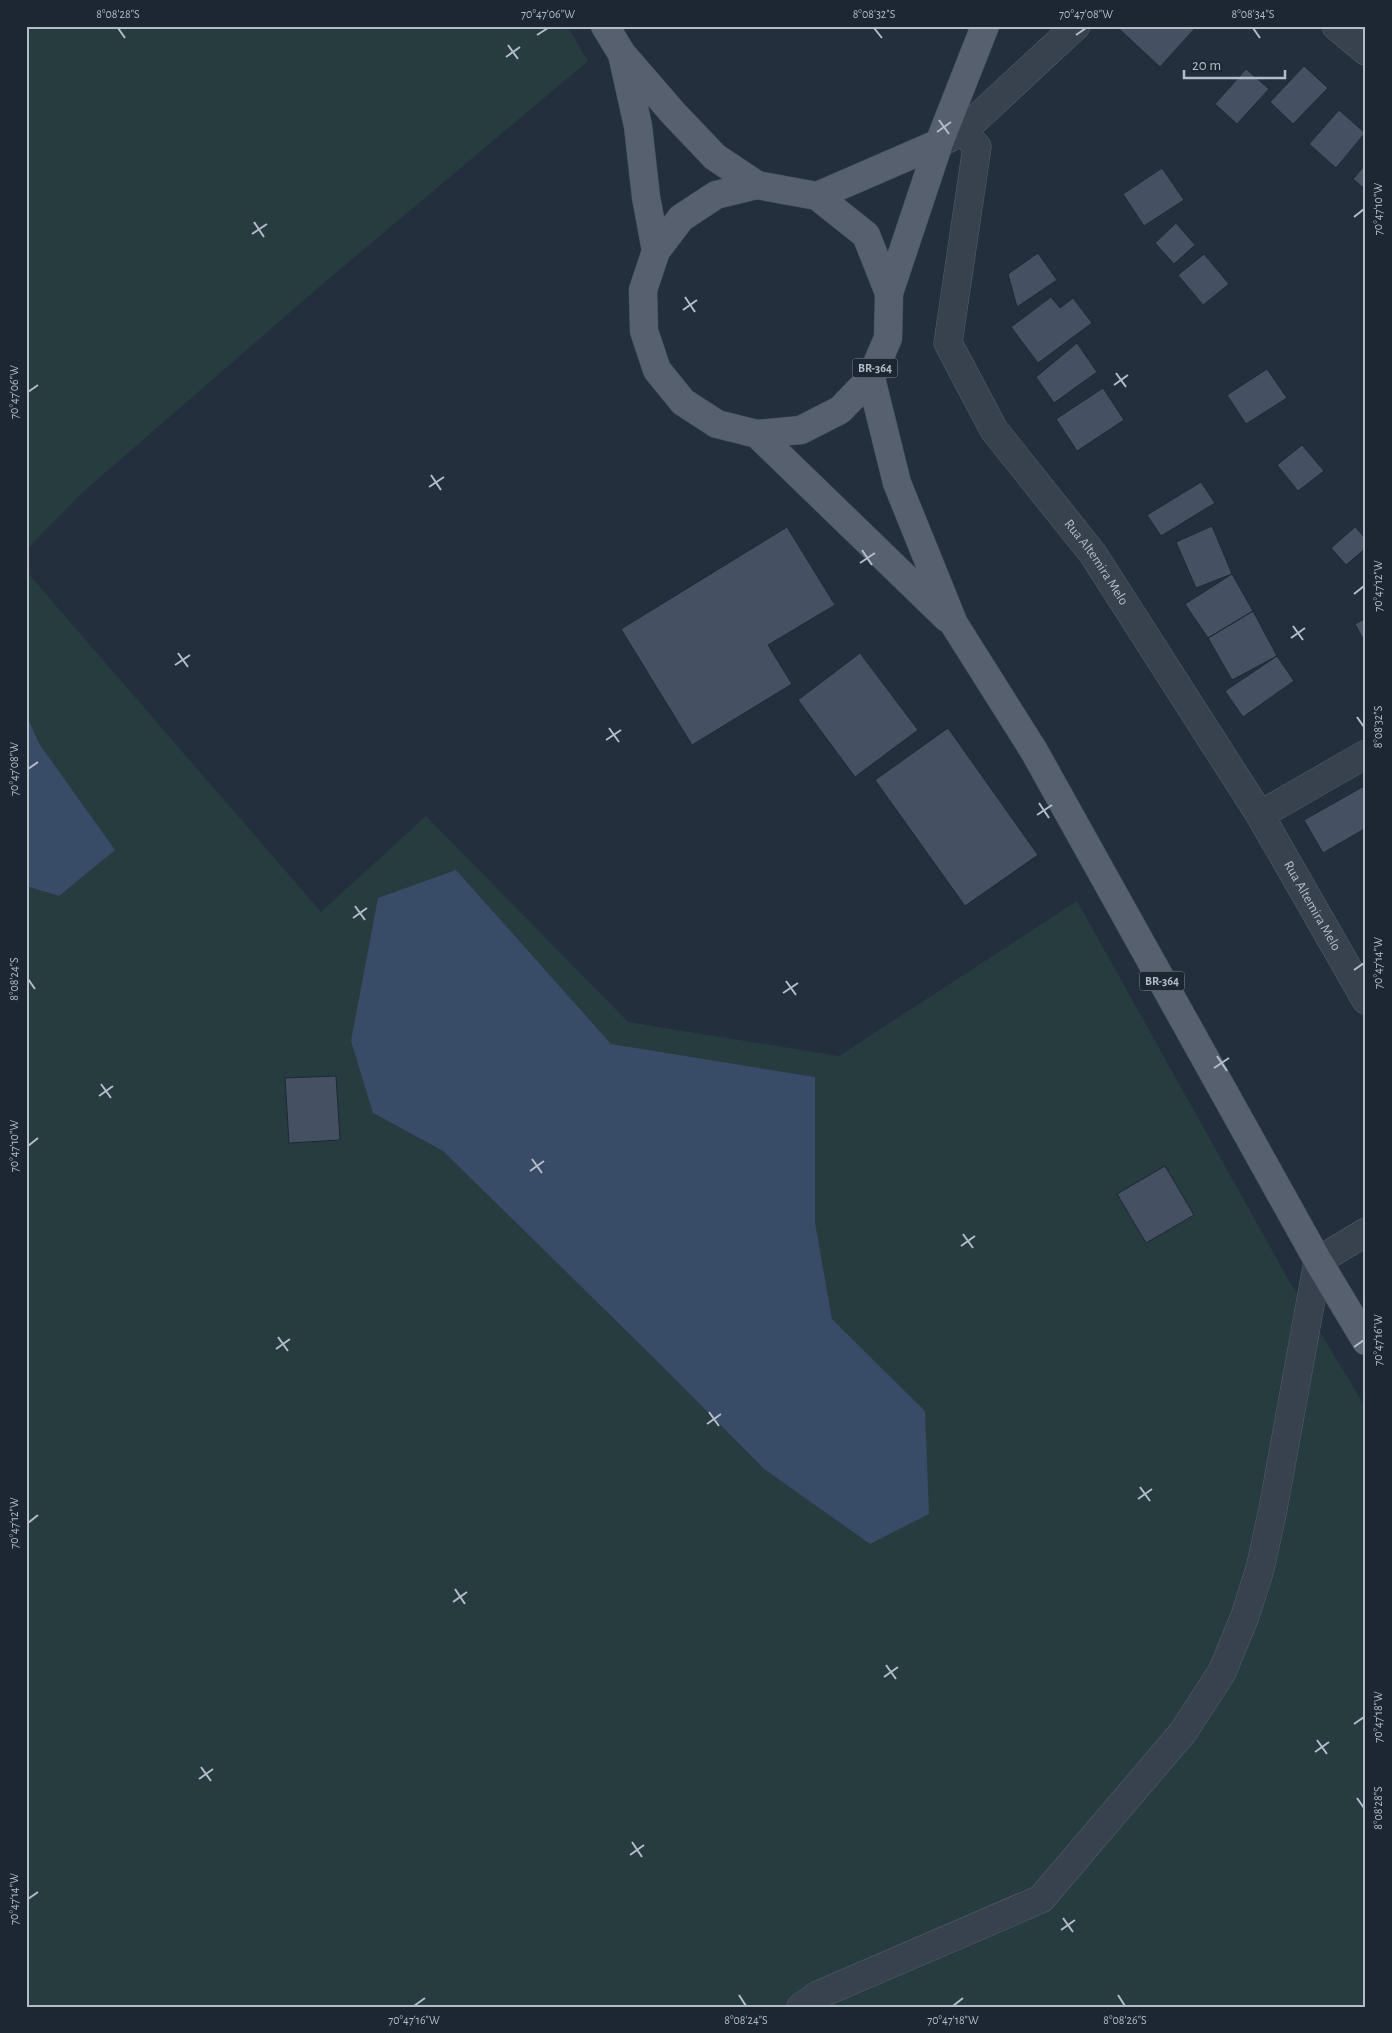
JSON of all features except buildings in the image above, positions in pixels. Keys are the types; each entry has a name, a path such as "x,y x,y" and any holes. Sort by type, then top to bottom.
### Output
{"main road":[{"name":"BR-364","path":"606,26 622,54 674,114 715,157 757,185 818,196 866,236 889,293 888,338 871,378 840,410 801,430 757,434 717,424 683,402 657,370 644,331 643,290 656,251 681,218 716,195 757,185"},
{"path":"889,293 939,143 985,26"},
{"name":"BR-364","path":"622,54 638,126 646,198 656,251"},
{"path":"818,196 939,143"},
{"name":"BR-364","path":"871,378 897,483 954,624 1034,751 1318,1261 1366,1341"},
{"name":"BR-364","path":"757,434 954,624"}],"street":[{"path":"939,143 963,131 1076,26"},
{"path":"1336,26 1366,50"},
{"name":"Rua Altemira Melo","path":"963,131 978,147 948,343 994,430 1093,554 1260,814 1366,1000"},
{"path":"1260,814 1366,754"},
{"path":"801,2007 818,1995 1041,1899 1183,1732 1222,1672 1245,1616 1260,1569 1318,1261 1366,1232"}],"green space":[{"path":"26,26 567,26 588,61 319,287 83,492 26,550"},
{"path":"26,571 321,912 426,816 628,1022 839,1056 1077,901 1288,1279 1366,1408 1366,2007 26,2007 26,886 59,896 40,745 26,715","holes":["456,870 611,1045 814,1077 815,1222 832,1319 925,1411 870,1544 764,1469 443,1151 373,1113"]}],"water":[{"path":"26,715 40,745 115,850 59,896 26,886"},
{"path":"456,870 611,1044 815,1077 815,1222 832,1319 925,1411 929,1514 870,1544 764,1469 443,1151 373,1113 351,1041 378,898"}]}
